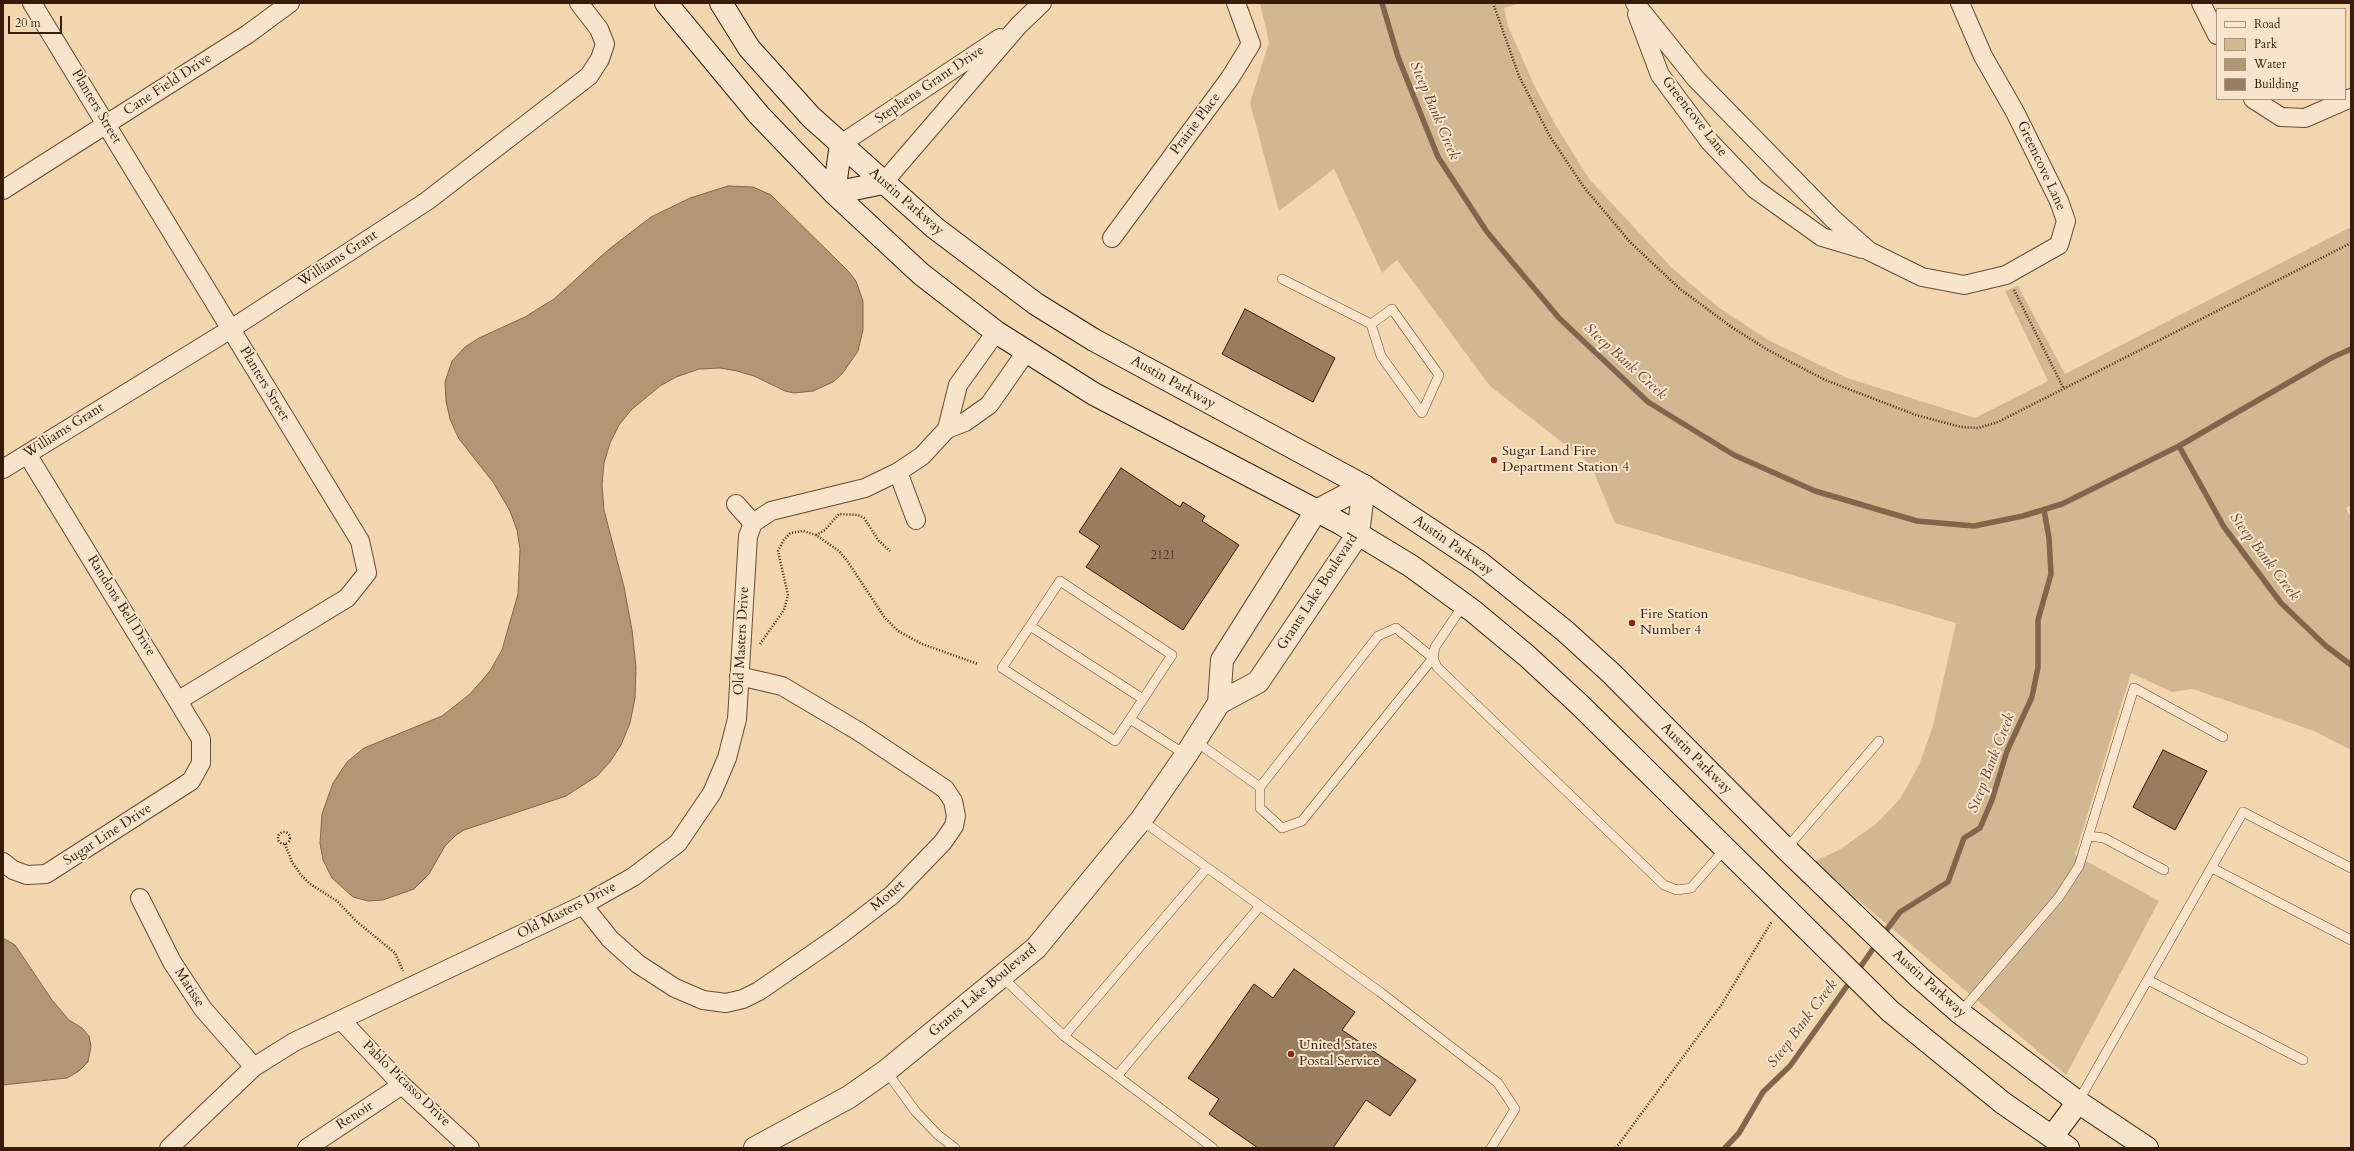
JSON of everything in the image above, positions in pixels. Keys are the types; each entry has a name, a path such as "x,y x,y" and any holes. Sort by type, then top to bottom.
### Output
{"main road":[{"path":"666,3 759,115 834,193 922,274 996,332 1094,394 1316,511 1411,566 1464,604 1527,656 1580,705 1725,850 1890,1011 1972,1079 2055,1144 2078,1102"},
{"name":"Austin Parkway","path":"720,3 749,48 812,117 883,183 978,262 1036,304 1094,340 1364,486 1478,562 1565,630 1612,674 1786,849 1920,978 1960,1013 2078,1102 2147,1148"},
{"path":"834,193 841,144"},
{"path":"834,193 883,183"},
{"path":"1316,511 1364,486"},
{"name":"Grants Lake Boulevard","path":"1219,703 1258,682 1358,534 1364,486"},
{"name":"Grants Lake Boulevard","path":"755,1148 849,1097 886,1071 1036,948 1140,820 1219,703 1222,660 1316,511"}],"street":[{"name":"Planters Street","path":"32,3 360,541 367,573 347,598 179,700"},
{"name":"Cane Field Drive","path":"3,190 248,34 290,3"},
{"name":"Williams Grant","path":"3,469 231,329 427,201 589,76 600,59 605,44 599,29 579,3"},
{"name":"Stephens Grant Drive","path":"883,183 1019,25 1042,3"},
{"name":"Prairie Place","path":"1112,238 1230,78 1251,44 1236,3"},
{"name":"Greencove Lane","path":"1634,3 1696,79 1832,219 1869,252"},
{"name":"Greencove Lane","path":"1634,3 1660,75 1710,142 1755,188 1822,237 1869,252 1922,277 1964,285 2006,275 2058,245 2066,221 2059,201 2015,112 1983,56 1960,3"},
{"path":"2201,3 2216,33"},
{"name":"Stephens Grant Drive","path":"841,144 1019,25"},
{"path":"2255,100 2281,117 2305,118 2351,98"},
{"path":"947,429 958,385 996,332"},
{"path":"736,504 753,523 771,511 865,488 898,472 922,456 947,429 965,422 989,405 1026,352"},
{"name":"Randons Bell Drive","path":"27,454 179,700 201,739 202,762"},
{"path":"898,472 916,520"},
{"name":"Old Masters Drive","path":"169,1148 254,1067 294,1042 583,905 633,877 659,859 678,843 712,793 727,758 737,719 748,536 753,523"},
{"name":"Monet","path":"583,905 610,939 638,964 675,988 703,1000 726,1003 744,999 759,991 840,935 892,895 943,842 954,826 956,816 953,801 945,789 858,731 782,686 739,676"},
{"name":"Sugar Line Drive","path":"3,862 13,870 27,875 46,874 191,781 202,762"},
{"name":"Matisse","path":"140,898 172,962 202,1009 254,1067"},
{"name":"Pablo Picasso Drive","path":"341,1020 402,1085 470,1148"},
{"name":"Renoir","path":"307,1148 402,1085"}],"lane":[{"path":"1282,279 1371,324 1381,356 1422,413 1439,375 1392,309 1371,324"},
{"path":"1060,581 1172,655 1114,742 1002,668 1030,626 1060,581"},
{"path":"1464,604 1434,647 1433,658 1302,821 1282,828 1260,808 1260,787 1378,636 1396,628 1433,658 1437,667 1664,885 1677,890 1691,888 1725,850"},
{"path":"1030,626 1143,699"},
{"path":"1960,1013 2059,897 2079,866 2134,688 2223,737"},
{"path":"1130,719 1190,748 1260,787"},
{"path":"1786,849 1879,741"},
{"path":"2078,1102 2243,812 2351,868"},
{"path":"1140,820 1380,992 1498,1083 1515,1109 1492,1148"},
{"path":"2089,836 2104,838 2164,870"},
{"path":"1064,1036 1207,868"},
{"path":"2212,868 2351,940"},
{"path":"1117,1076 1260,906"},
{"path":"1002,977 1064,1036 1212,1148"},
{"path":"2148,980 2303,1060"},
{"path":"886,1071 916,1112 938,1135 955,1148"}],"path":[{"path":"1494,3 1519,76 1549,135 1583,186 1630,242 1680,289 1733,328 1768,350 1825,380 1916,415 1961,427 1978,428 1998,422 2351,244"},
{"path":"2006,275 2064,389"},
{"path":"816,535 825,530 839,514 858,515 864,518 878,541 890,551"},
{"path":"759,650 758,645 784,610 788,595 778,551 783,541 790,533 804,531 816,535 828,542 848,562 885,618 898,631 922,644 978,664"},
{"path":"285,844 288,842 290,837 288,833 282,833 279,835 279,841 285,844 292,862 310,884 337,901 356,921 395,953 408,988"},
{"path":"1616,1148 1722,1004 1775,917"}],"green space":[{"path":"1260,3 1521,3 1504,8 1508,26 1534,85 1555,124 1589,179 1672,268 1718,307 1768,340 1847,378 1975,418 2048,381 2005,291 2018,286 2065,374 2351,227 2351,505 2346,508 2351,518 2351,750 2314,731 2193,689 2172,692 2131,673 2075,855 2159,901 2066,1075 1813,862 1839,850 1876,824 1900,799 1919,765 1933,726 1956,623 1615,523 1591,465 1490,386 1397,260 1382,273 1334,169 1279,211 1250,103 1269,42"}],"water":[{"path":"728,186 753,187 771,195 849,272 856,281 863,301 863,330 858,351 842,374 833,382 813,391 794,393 785,391 754,376 737,371 720,368 699,369 676,377 660,386 631,410 619,425 610,443 604,463 602,485 604,510 624,587 632,630 636,667 635,698 630,723 621,745 610,762 597,776 566,796 464,830 456,835 445,846 429,874 414,889 383,900 368,901 353,897 332,878 323,860 320,843 322,814 333,783 347,762 364,748 442,716 470,694 490,671 502,650 518,594 520,549 517,530 510,511 493,482 459,439 450,419 446,401 445,382 452,361 465,347 479,338 525,317 554,299 608,250 651,217 690,198"},
{"path":"3,938 15,945 52,1000 69,1020 82,1028 89,1036 91,1046 88,1062 79,1071 67,1078 3,1085"}],"building":[{"path":"1245,309 1335,358 1313,402 1222,354"},
{"path":"1121,468 1180,507 1183,502 1205,516 1202,521 1239,545 1183,630 1086,567 1100,546 1079,532"},
{"path":"2163,750 2207,771 2175,830 2133,807"},
{"name":"United States Postal Service","path":"1294,969 1355,1012 1342,1030 1416,1080 1390,1116 1366,1100 1333,1148 1258,1148 1209,1114 1219,1099 1188,1078 1254,984 1273,998"}],"waterway":[{"name":"Steep Bank Creek","path":"1382,3 1398,57 1438,157 1487,232 1559,318 1648,402 1734,455 1815,491 1917,521 1974,526 2023,516 2062,504 2179,446 2331,358 2351,349"},
{"name":"Steep Bank Creek","path":"2179,446 2224,527 2281,603 2326,646 2351,665"},
{"name":"Steep Bank Creek","path":"1882,936 1900,912 1948,882 1964,838 1980,828 1992,800 2007,751 2032,697 2038,667 2038,620 2051,574 2049,538 2044,510"},
{"name":"Steep Bank Creek","path":"1857,972 1877,943"},
{"name":"Steep Bank Creek","path":"1725,1148 1739,1133 1763,1092 1790,1066 1852,979"}],"place":[{"name":"Sugar Land Fire Department Station 4","path":"1494,460"},
{"name":"Fire Station Number 4","path":"1632,623"},
{"name":"United States Postal Service","path":"1291,1054"}]}
